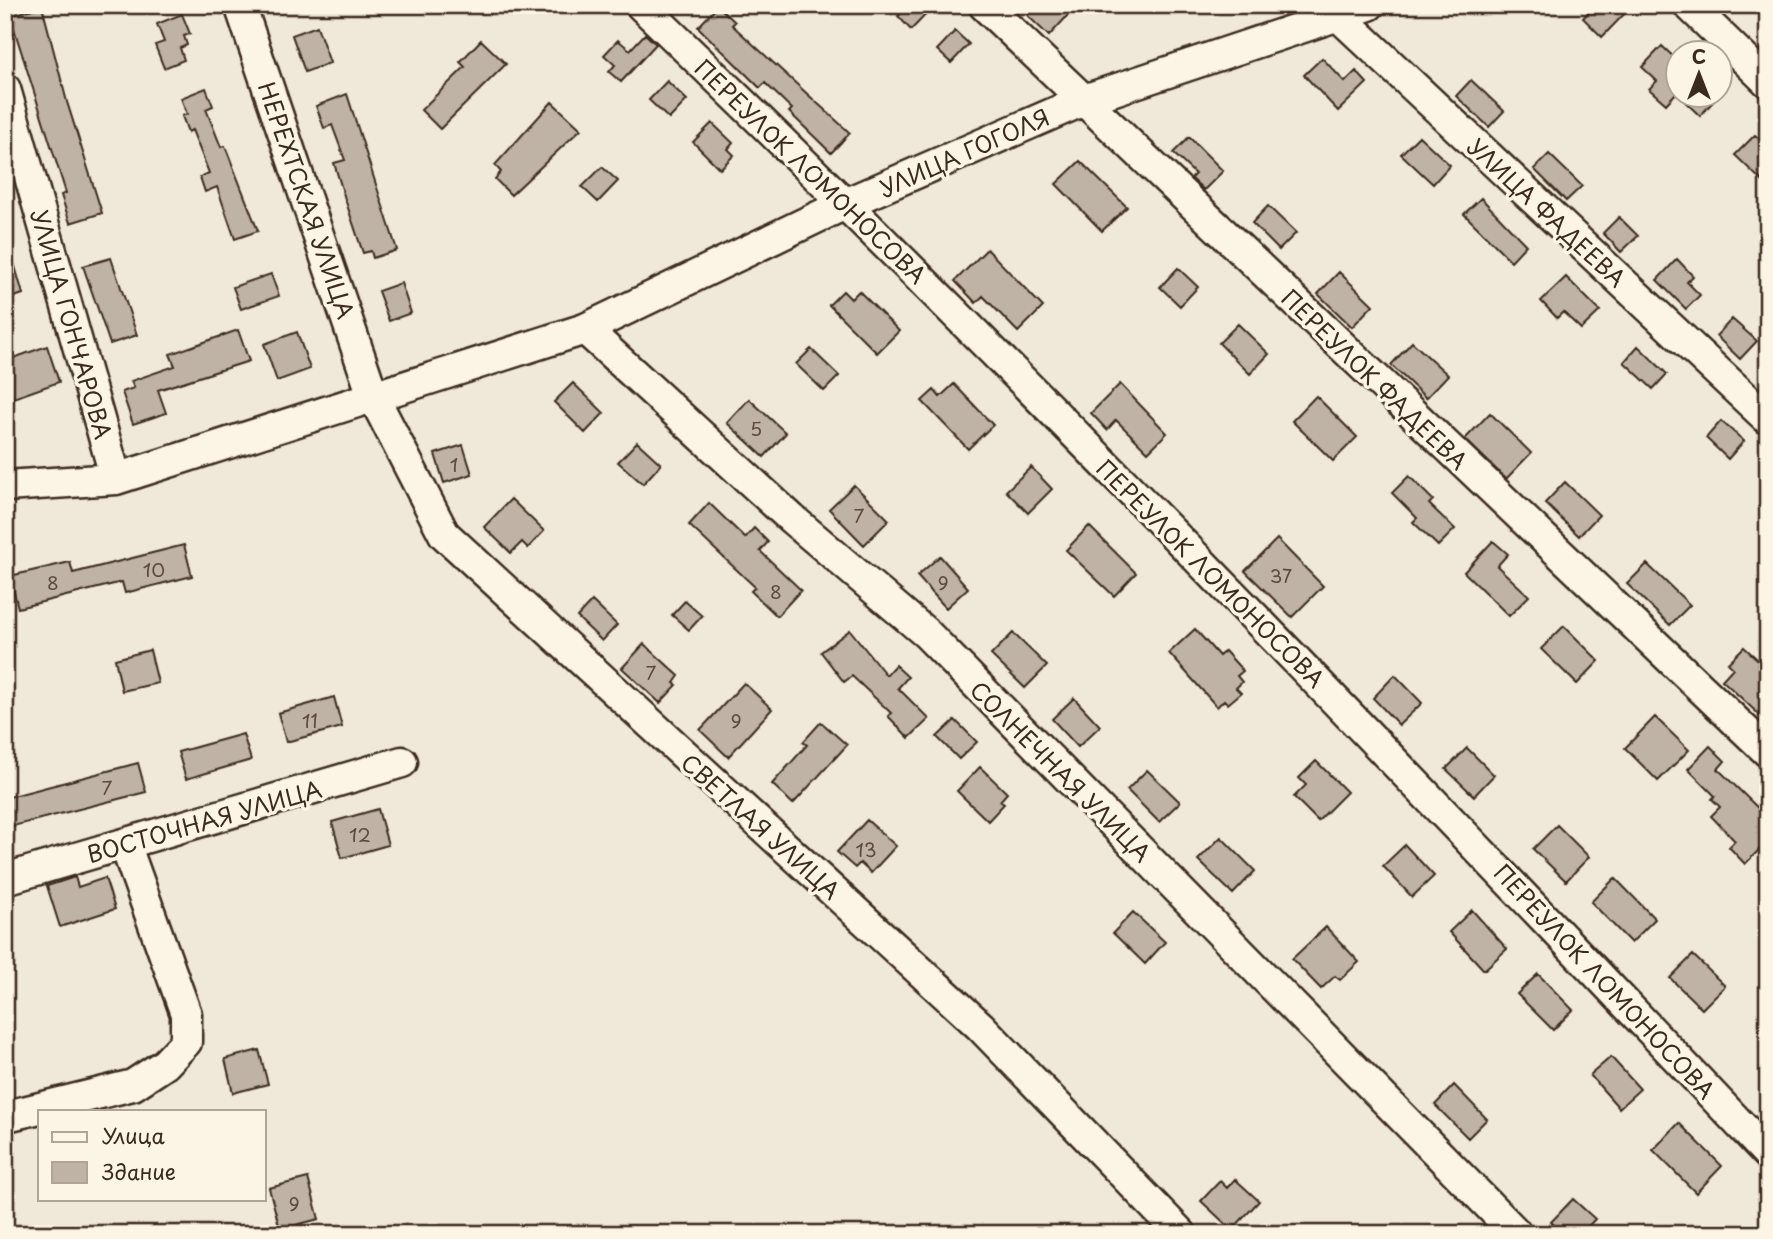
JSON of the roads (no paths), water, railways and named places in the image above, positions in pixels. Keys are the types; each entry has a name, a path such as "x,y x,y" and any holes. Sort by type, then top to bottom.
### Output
{"street":[{"name":"НЕРЕХТСКАЯ УЛИЦА","path":"240,5 373,396"},
{"name":"ПЕРЕУЛОК ЛОМОНОСОВА","path":"641,5 847,203 1360,724 1768,1154"},
{"name":"ПЕРЕУЛОК ФАДЕЕВА","path":"984,5 1768,752"},
{"name":"УЛИЦА ГОГОЛЯ","path":"5,486 116,479 585,329 847,203 1084,100 1332,10 1369,5"},
{"path":"1689,5 1768,82"},
{"name":"УЛИЦА ФАДЕЕВА","path":"1332,10 1768,419"},
{"name":"УЛИЦА ГОНЧАРОВА","path":"5,89 116,479"},
{"name":"СОЛНЕЧНАЯ УЛИЦА","path":"585,329 792,519 927,634 1517,1234"},
{"name":"СВЕТЛАЯ УЛИЦА","path":"373,396 444,534 980,1026 1181,1234"},
{"name":"ВОСТОЧНАЯ УЛИЦА","path":"5,879 402,762"},
{"path":"7,1116 133,1085 165,1064 186,1042 186,1014 125,844"}]}
